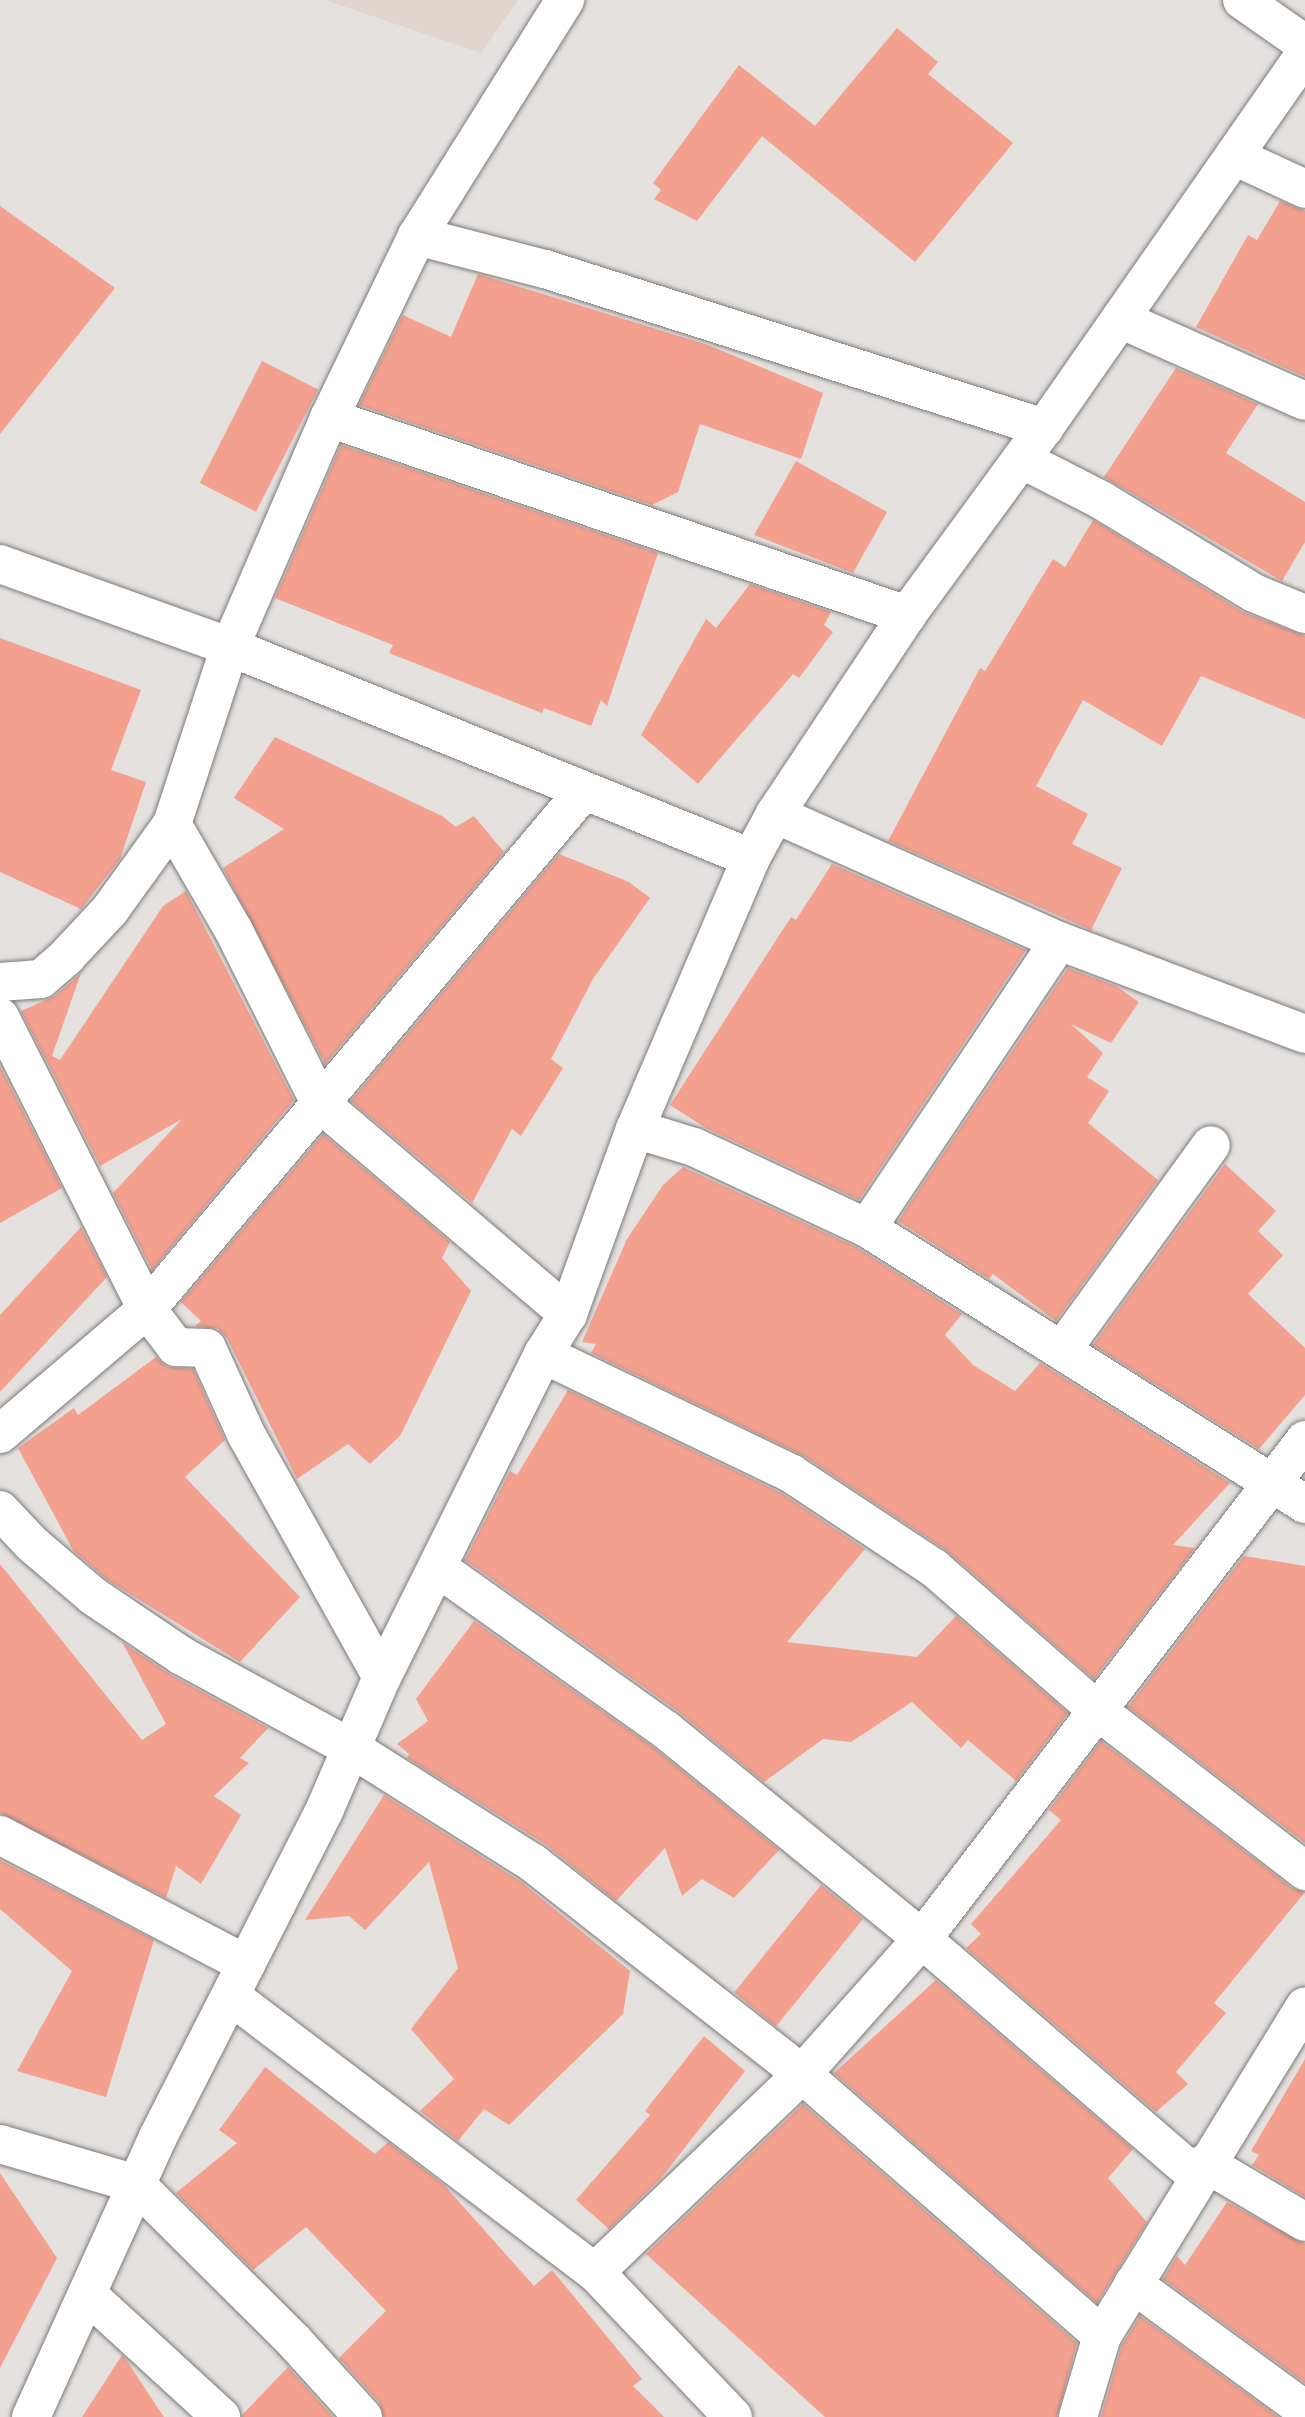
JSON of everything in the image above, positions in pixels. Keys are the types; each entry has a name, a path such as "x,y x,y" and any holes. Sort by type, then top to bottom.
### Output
{"street":[{"path":"0,982 41,979 67,956 110,910 172,824 230,647 329,418 417,236 565,0"},
{"path":"1242,0 1305,44"},
{"path":"31,2417 136,2184 239,1980 351,1748 382,1677 543,1354 568,1314 635,1129 751,858 775,814 906,615 1044,428 1305,54"},
{"path":"1234,156 1305,189"},
{"path":"417,236 545,269 1044,428"},
{"path":"1120,319 1305,401"},
{"path":"329,418 906,615"},
{"path":"1021,459 1101,500 1254,593 1305,614"},
{"path":"0,564 230,647 751,858"},
{"path":"0,1434 147,1309 583,792"},
{"path":"775,814 1059,941 1305,1034"},
{"path":"172,824 234,932 320,1103 568,1314"},
{"path":"867,1228 1059,941"},
{"path":"0,1017 147,1309 176,1347 207,1348 247,1434 382,1677"},
{"path":"635,1129 694,1147 867,1228 1273,1481 1305,1504"},
{"path":"1062,1350 1211,1145"},
{"path":"543,1354 792,1474 934,1568 1098,1711 1305,1871"},
{"path":"595,2273 802,2074 922,1939 1305,1440"},
{"path":"0,1510 32,1544 104,1604 182,1656 351,1748 533,1863 802,2074 1102,2336"},
{"path":"438,1568 666,1730 1201,2169 1305,2222"},
{"path":"0,1835 239,1980 595,2273 733,2417"},
{"path":"1078,2417 1102,2336 1201,2169 1305,2006"},
{"path":"0,2144 136,2184 293,2340 363,2417"},
{"path":"1133,2284 1305,2410"},
{"path":"87,2294 221,2417"}],"shaded area":[{"path":"325,0 518,0 481,53"}],"building":[{"path":"897,28 938,62 928,74 1013,143 915,262 762,136 697,221 654,199 661,190 653,183 739,65 815,126"},
{"path":"1280,201 1305,211 1305,377 1196,327 1248,235 1257,240"},
{"path":"0,206 115,288 0,434"},
{"path":"478,274 708,345 823,393 801,459 700,424 678,492 652,505 359,405 403,315 451,337"},
{"path":"262,361 318,390 256,512 200,483"},
{"path":"1176,368 1258,404 1226,453 1305,502 1305,542 1282,581 1104,477"},
{"path":"341,445 658,553 607,706 601,700 591,726 544,708 542,713 389,653 393,645 275,598"},
{"path":"796,461 887,512 853,573 754,535"},
{"path":"1093,520 1243,612 1305,636 1305,719 1201,676 1162,746 1083,700 1036,786 1088,814 1072,844 1122,868 1091,930 888,841 980,668 985,671 1053,559 1065,567"},
{"path":"750,584 831,612 824,625 833,632 799,678 793,674 698,784 641,735 706,619 716,628"},
{"path":"0,638 141,690 111,770 146,782 120,859 81,909 0,872"},
{"path":"275,737 442,816 456,827 474,816 504,852 325,1064 223,868 284,829 234,798"},
{"path":"559,854 629,882 650,898 593,979 551,1059 563,1068 521,1136 512,1129 472,1203 351,1101"},
{"path":"832,864 1026,950 859,1200 706,1128 670,1105 791,917 796,920"},
{"path":"186,891 294,1100 152,1270 113,1193 182,1119 100,1166 21,1011 55,996 81,973 52,1056 60,1060 163,906"},
{"path":"1068,968 1116,986 1139,1002 1111,1043 1071,1024 1103,1053 1087,1077 1109,1091 1088,1123 1158,1180 1056,1321 993,1274 989,1279 898,1221"},
{"path":"0,1066 62,1188 0,1223"},
{"path":"323,1134 450,1242 442,1258 471,1291 400,1436 370,1464 348,1444 297,1479 227,1338 218,1329 195,1326 201,1321 181,1302"},
{"path":"1225,1164 1276,1211 1258,1231 1283,1255 1248,1294 1305,1348 1305,1395 1259,1449 1093,1345"},
{"path":"683,1167 856,1247 962,1314 945,1335 973,1365 1015,1391 1040,1363 1230,1483 1173,1545 1195,1548 1094,1679 946,1550 804,1456 591,1353 596,1344 582,1342 627,1239 663,1185"},
{"path":"81,1227 107,1277 0,1392 0,1315"},
{"path":"156,1357 167,1367 193,1369 225,1440 185,1477 300,1597 240,1662 106,1579 73,1550 18,1448 74,1408 78,1415"},
{"path":"568,1390 781,1493 865,1549 787,1642 917,1657 956,1616 1068,1713 1016,1781 968,1740 961,1748 912,1702 851,1742 823,1739 764,1782 679,1712 465,1560 510,1471 517,1475"},
{"path":"1244,1556 1305,1566 1305,1843 1128,1707"},
{"path":"0,1564 142,1740 166,1724 122,1642 171,1675 268,1728 240,1758 249,1763 214,1796 241,1815 201,1884 176,1866 166,1898 0,1813"},
{"path":"474,1621 653,1747 779,1850 734,1898 702,1879 682,1896 665,1848 616,1901 545,1844 407,1758 409,1754 397,1744 428,1721 416,1699"},
{"path":"1101,1741 1292,1888 1305,1892 1214,2003 1226,2013 1176,2072 1188,2084 1156,2112 966,1948 981,1934 971,1924 1061,1820 1049,1810"},
{"path":"384,1795 520,1881 630,1971 623,2014 509,2125 484,2109 458,2141 420,2111 454,2079 411,2029 458,1968 429,1862 365,1930 349,1916 305,1920"},
{"path":"0,1860 154,1940 106,2097 17,2071 72,1971 0,1909"},
{"path":"821,1885 863,1919 776,2026 734,1992"},
{"path":"936,1980 1133,2149 1108,2178 1147,2222 1097,2303 834,2073"},
{"path":"704,2036 745,2071 661,2178 609,2229 576,2200 650,2115 645,2111"},
{"path":"1305,2059 1305,2197 1252,2165 1259,2155 1251,2151"},
{"path":"265,2067 375,2154 388,2142 444,2185 534,2286 552,2270 642,2379 633,2386 664,2417 384,2417 379,2402 339,2358 386,2311 306,2227 253,2270 176,2193 237,2143 219,2130"},
{"path":"803,2104 1077,2343 1057,2417 825,2417 646,2254"},
{"path":"0,2173 57,2258 0,2368"},
{"path":"1227,2202 1305,2244 1305,2383 1163,2279 1177,2256 1185,2265"},
{"path":"1140,2316 1278,2417 1101,2417 1122,2345"},
{"path":"122,2355 125,2358 164,2417 82,2417"},
{"path":"288,2367 333,2417 242,2417 242,2415"}]}
